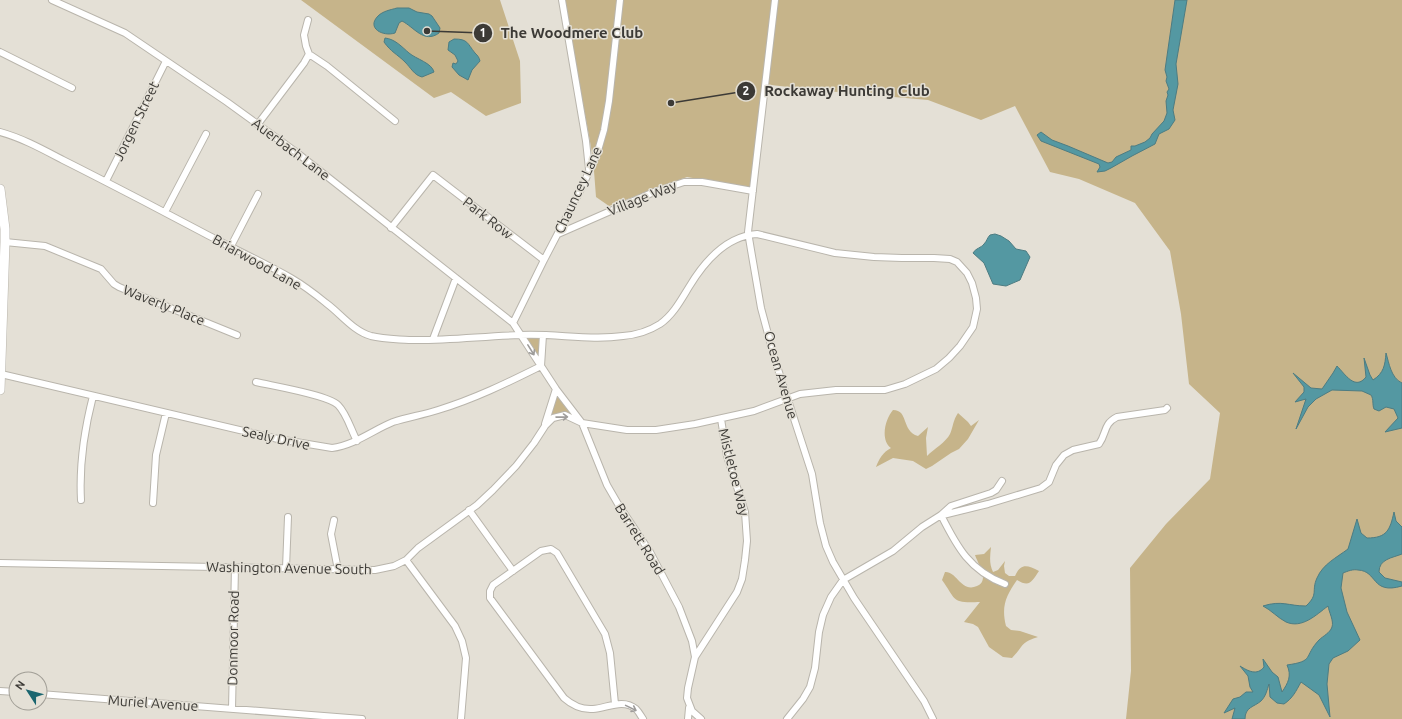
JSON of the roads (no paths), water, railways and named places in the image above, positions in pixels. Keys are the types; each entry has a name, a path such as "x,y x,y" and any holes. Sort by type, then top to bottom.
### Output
{"main road":[{"path":"0,192 5,229 2,278 0,390"}],"street":[{"name":"Auerbach Lane","path":"52,0 125,33 258,124 296,152 513,323 522,334"},
{"path":"562,0 590,169"},
{"name":"Chauncey Lane","path":"513,323 582,187 597,154 604,130 609,101 620,0"},
{"name":"Ocean Avenue","path":"775,0 749,235 761,308 787,400 812,474 820,523 826,546 843,580 870,624 924,701 933,719"},
{"path":"308,20 304,34 309,54 327,66 395,121"},
{"path":"0,52 72,88"},
{"path":"258,124 304,63 309,54"},
{"name":"Jorgen Street","path":"106,181 166,61"},
{"name":"Briarwood Lane","path":"0,132 30,143 263,262 294,280 327,303 365,334 390,339 467,339 522,334 590,338 623,336 642,332 659,324 668,317 708,259 737,238 749,235"},
{"path":"165,212 206,134"},
{"name":"Park Row","path":"391,228 433,175 544,260"},
{"name":"Village Way","path":"558,234 654,192 684,182 702,182 753,191"},
{"path":"231,246 258,194"},
{"name":"Washington Avenue South","path":"0,563 338,570 375,570 394,566 406,560 418,548 493,490 516,466 545,426 553,418 565,415 582,423 627,430 656,430 721,419 754,411 800,394 821,391 885,390 905,384 927,374 949,358 973,326 977,309 972,283 967,273 960,265 950,259 874,257 835,253 768,236 757,234 749,235"},
{"name":"Waverly Place","path":"5,242 45,246 100,268 114,284 119,287 237,335"},
{"path":"433,340 456,278"},
{"name":"Barrett Road","path":"522,334 556,389 582,423 607,485 650,552 679,607 692,641 695,657 688,688 688,719"},
{"path":"541,366 543,335"},
{"name":"Sealy Drive","path":"1,374 278,439 326,448 341,447 357,441 377,429 395,421 436,411 477,397 541,366"},
{"path":"256,382 318,396 333,401 342,409 357,441"},
{"name":"Washington Avenue South","path":"545,426 556,389"},
{"path":"81,500 80,483 83,440 93,396"},
{"path":"941,515 988,504 1041,488 1049,482 1060,458 1073,450 1099,444 1105,428 1111,420 1117,417 1165,410 1167,408"},
{"path":"153,503 156,455 166,413"},
{"name":"Mistletoe Way","path":"695,657 737,592 742,579 745,560 747,541 745,512 727,456 721,419"},
{"path":"787,719 803,699 810,687 815,668 819,632 823,615 831,598 843,580 893,551 951,506 991,493 996,490 1002,481"},
{"path":"469,510 513,571"},
{"path":"941,515 956,544 968,560 988,576 1006,584"},
{"path":"286,568 288,517"},
{"path":"334,520 331,534 338,570"},
{"path":"615,704 610,653 605,634 557,553 551,549 541,551 493,585 490,591 490,598 564,698 577,707 586,709 615,704 634,708 643,719"},
{"path":"406,560 455,626 462,641 466,658 461,719"},
{"name":"Donmoor Road","path":"232,709 235,568"},
{"name":"Muriel Avenue","path":"48,695 362,719"},
{"path":"689,706 701,719"}],"water":[{"path":"1175,0 1187,0 1176,64 1178,84 1173,110 1175,120 1169,129 1159,134 1155,144 1105,171 1097,172 1100,167 1099,164 1041,141 1037,135 1041,132 1052,140 1108,163 1112,162 1116,157 1131,150 1131,146 1145,142 1150,138 1164,121 1167,113 1166,101 1168,95 1167,92 1169,89 1166,81 1167,77 1165,70"},
{"path":"397,8 409,8 417,12 429,14 440,28 439,33 429,37 424,36 402,21 399,23 395,33 381,33 375,28 375,20 380,14"},
{"path":"385,38 395,42 430,66 434,72 422,77 417,75 384,42"},
{"path":"454,39 467,42 480,60 472,70 468,80 459,75 452,67 453,63 456,64 458,61 455,55 448,50 449,42"},
{"path":"995,234 1009,241 1016,249 1026,251 1030,257 1020,280 1006,286 993,284 984,263 973,253 985,243 990,235"},
{"path":"1386,353 1389,366 1395,378 1402,383 1402,428 1385,432 1398,418 1394,409 1386,407 1379,411 1374,409 1371,395 1362,391 1332,390 1316,399 1308,407 1296,429 1306,399 1295,402 1304,392 1304,387 1293,373 1311,388 1322,389 1337,366 1350,380 1358,382 1362,381 1366,377 1364,358 1373,380 1382,372"},
{"path":"1394,512 1396,521 1402,527 1402,554 1390,558 1381,564 1379,572 1385,578 1402,582 1402,586 1392,588 1385,587 1376,582 1364,571 1354,570 1343,573 1341,588 1347,612 1360,640 1348,651 1333,658 1329,664 1327,684 1330,717 1319,695 1301,682 1292,697 1284,704 1277,703 1270,697 1269,684 1264,697 1261,701 1248,710 1245,715 1245,719 1232,719 1235,708 1224,713 1233,699 1240,697 1246,692 1253,692 1250,687 1248,676 1240,666 1249,671 1255,672 1264,667 1263,659 1272,672 1278,677 1282,692 1289,679 1287,665 1305,660 1314,646 1330,631 1332,627 1332,619 1328,606 1308,620 1298,624 1292,624 1286,622 1263,606 1280,603 1306,606 1314,595 1315,582 1320,573 1330,562 1348,549 1357,519 1361,533 1367,538 1374,538 1383,535 1386,532 1391,524"}],"place":[{"name":"The Woodmere Club","path":"427,31"},
{"name":"Rockaway Hunting Club","path":"671,103"}]}
